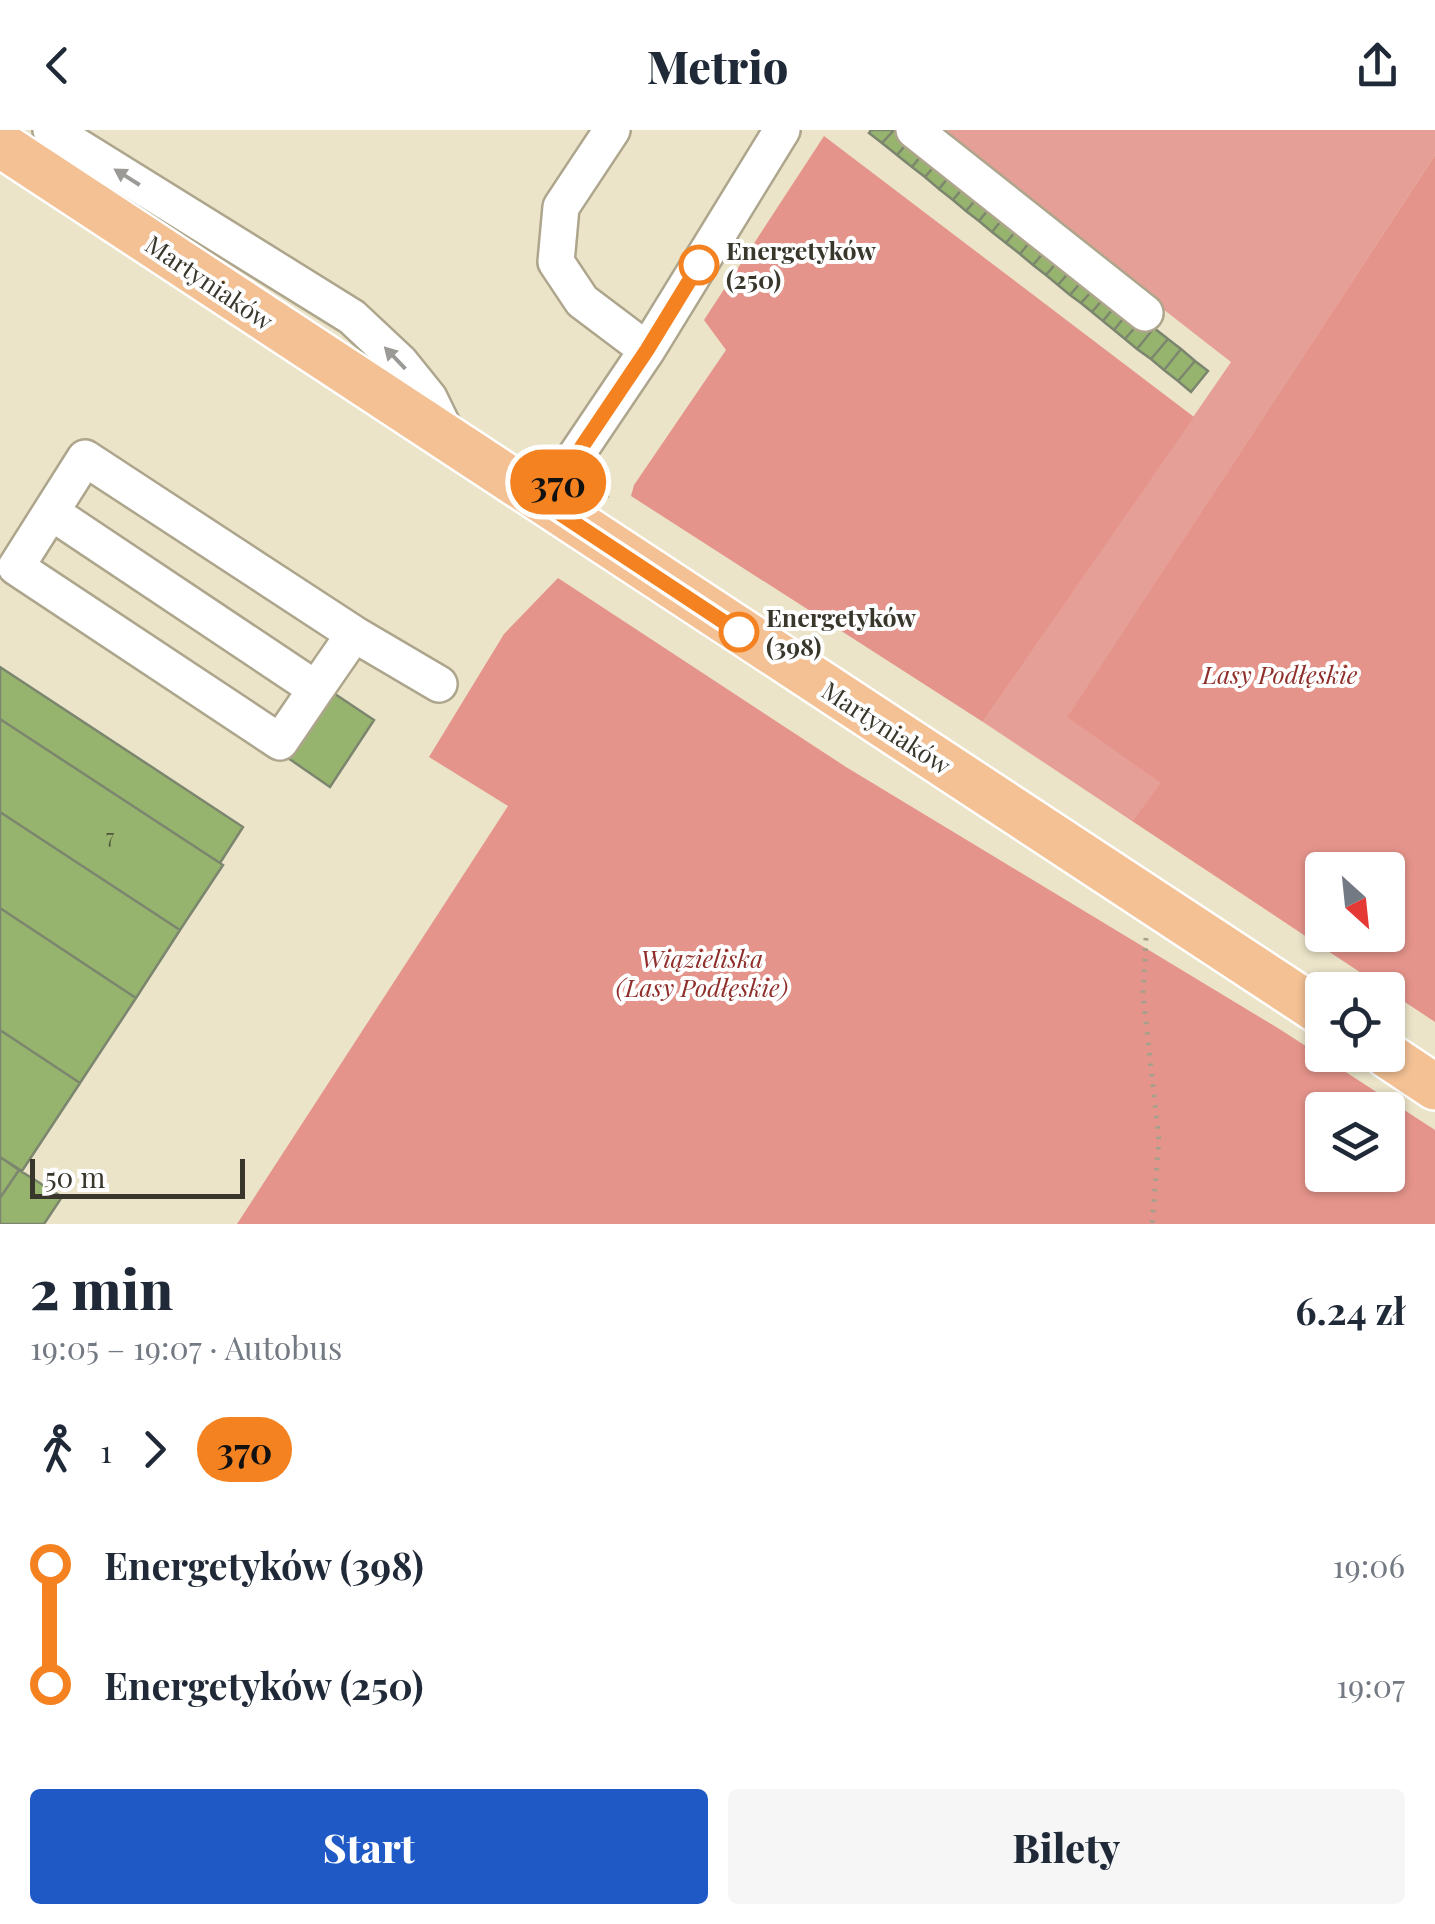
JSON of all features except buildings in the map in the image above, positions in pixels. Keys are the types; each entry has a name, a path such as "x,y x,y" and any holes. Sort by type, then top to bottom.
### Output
{"main road":[{"name":"Martyniaków","path":"0,144 1305,1002"},
{"path":"1405,1067 1435,1086"}],"street":[{"path":"51,130 352,317 400,362 429,398 449,439"},
{"path":"612,130 561,206 556,262 582,301 647,350"},
{"path":"544,503 647,350 782,130"},
{"path":"914,130 1144,313"},
{"path":"354,634 280,742 16,567 85,458 354,634 439,684"},
{"path":"51,512 316,688"}],"path":[{"path":"1148,899 1143,996 1160,1140 1152,1224"}],"shaded area":[{"path":"933,130 1435,130 1435,155 1068,716 1162,783 1132,821 983,722 1231,362"}],"green space":[{"path":"824,136 1194,417 983,722 631,496 634,485 726,350 704,320"},
{"name":"Lasy Podłęskie","path":"1435,155 1435,1022 1405,1002 1405,972 1360,972 1329,952 1405,952 1405,852 1305,852 1305,936 1132,821 1161,783 1067,717"},
{"name":"Wiązieliska (Lasy Podłęskie)","path":"558,578 846,767 1305,1046 1305,1072 1346,1072 1376,1092 1305,1092 1305,1192 1405,1192 1405,1111 1435,1130 1435,1224 237,1224 508,806 429,757 504,634"}],"bus line":[{"name":"370","path":"699,265 544,503 739,632"}],"place":[{"name":"Energetyków (250)","path":"699,265"},
{"name":"Energetyków (398)","path":"739,632"}]}
